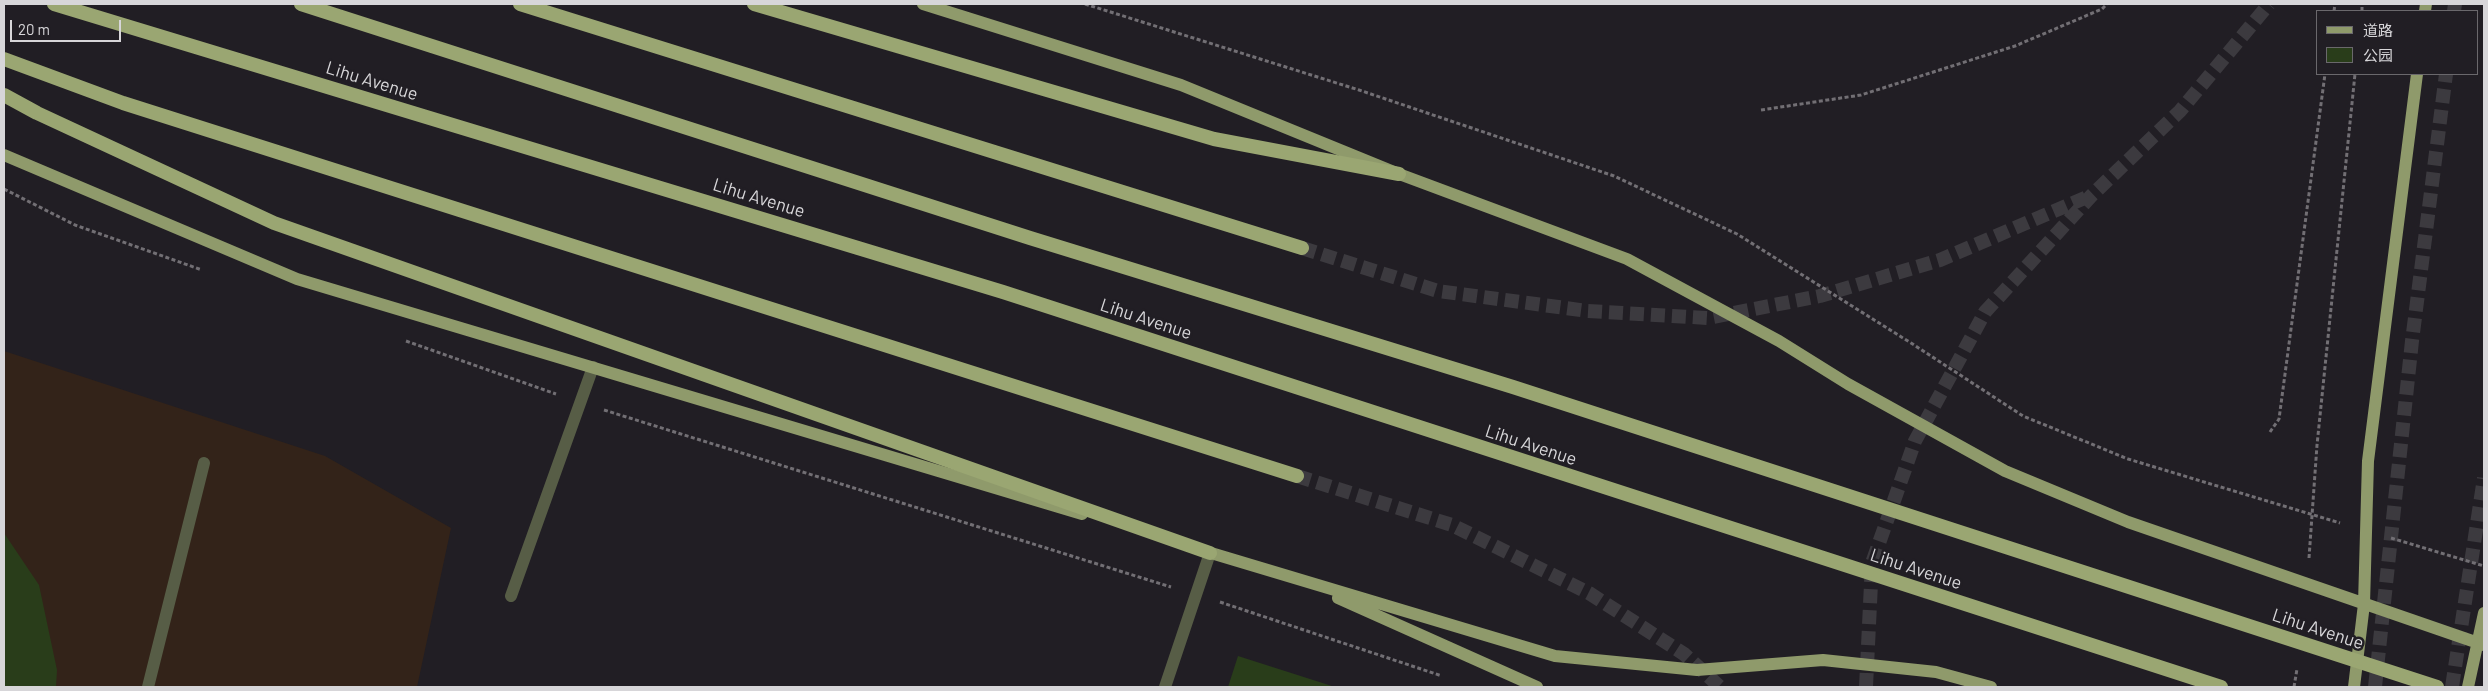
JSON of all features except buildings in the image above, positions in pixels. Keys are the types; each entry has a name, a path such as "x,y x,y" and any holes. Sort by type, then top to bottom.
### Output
{"highway":[{"name":"Lihu Avenue","path":"54,4 1003,292 2221,687"},
{"name":"Lihu Avenue","path":"301,4 1030,238 1522,390 2437,687"},
{"path":"520,4 1302,248"},
{"path":"754,4 1214,139 1400,174"},
{"path":"4,59 123,103 1297,476"},
{"path":"4,95 37,113 274,223 1210,553"}],"main road":[{"path":"923,4 1181,85 1400,174 1627,259 1780,341 1848,384 2006,471 2128,522 2481,644"},
{"path":"2354,687 2364,604 2368,461 2417,75"},
{"path":"4,155 297,278 1555,656 1697,670 1823,660 1936,672 1991,687"},
{"path":"1292,578 1537,687"},
{"path":"2468,687 2481,644 2484,613"}],"lane":[{"path":"511,596 592,368"},
{"path":"148,687 204,462"},
{"path":"1165,687 1210,553"}],"path":[{"path":"1085,4 1358,90 1614,176 1737,234 2023,416 2128,459 2484,566"},
{"path":"1760,110 1861,95 2015,46 2102,9 2106,4"},
{"path":"2270,432 2279,419 2325,75"},
{"path":"2307,584 2317,446 2355,75"},
{"path":"4,189 76,225 206,271"},
{"path":"402,340 580,402 1196,594 1450,678"}],"shaded area":[{"path":"4,351 325,456 451,528 417,687 4,687"}],"green space":[{"path":"4,533 39,585 57,670 56,687 4,687"},
{"path":"1238,656 1335,687 1228,687"}],"tunnel":[{"path":"1866,687 1872,563 1915,441 1985,312 2092,195 2180,111 2269,4"},
{"path":"2454,10 2455,4"},
{"path":"2375,687 2412,341 2446,75"},
{"path":"1302,248 1438,291 1588,311 1708,318 1820,296 1940,260 2087,197"},
{"path":"1297,476 1452,525 1589,593 1684,654 1720,687"},
{"path":"2452,687 2484,478"}]}
